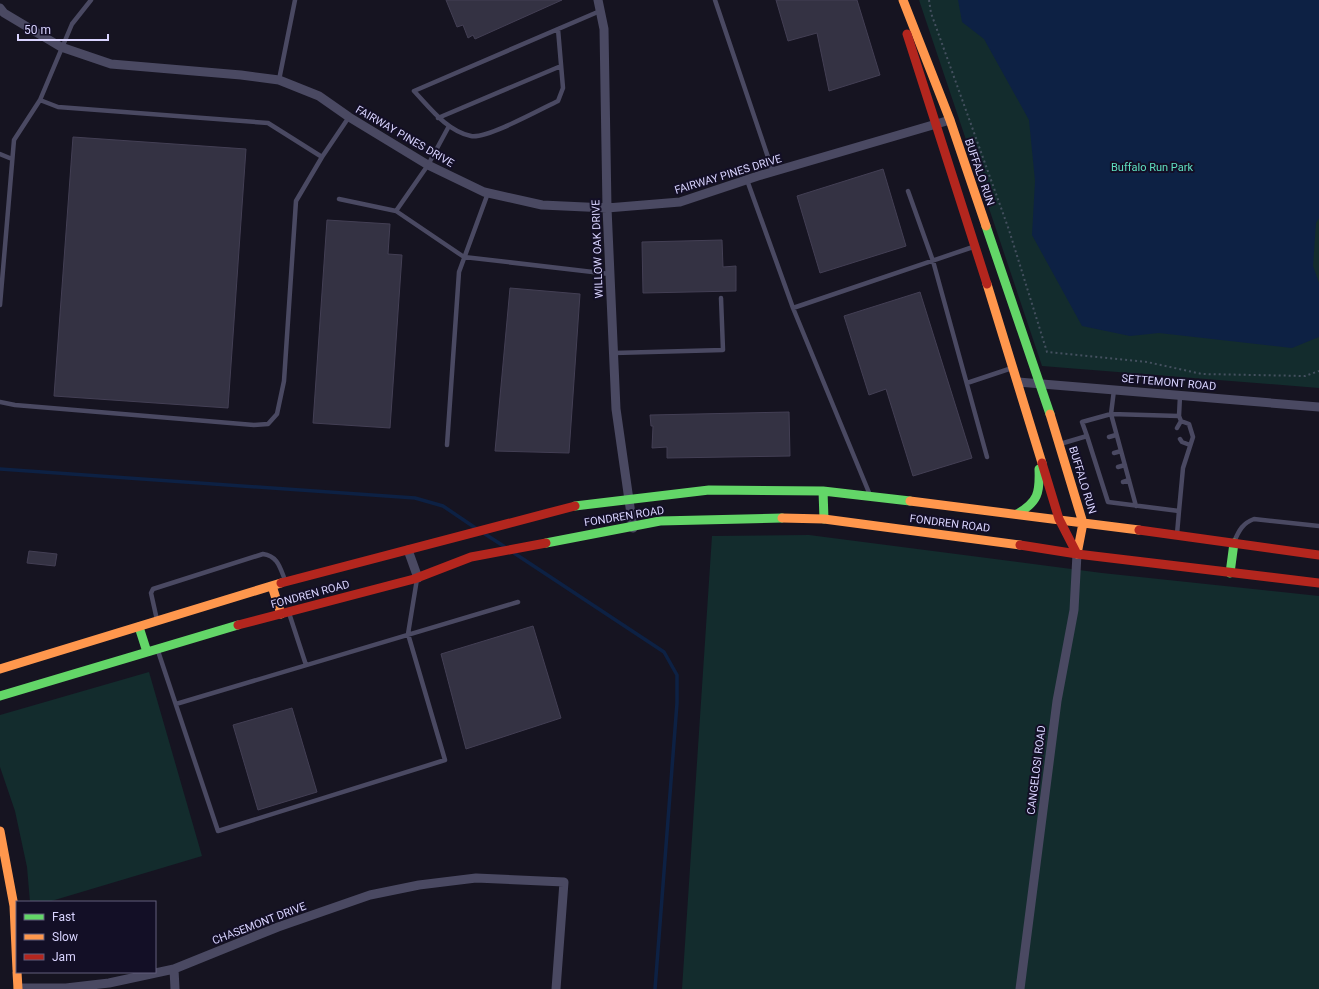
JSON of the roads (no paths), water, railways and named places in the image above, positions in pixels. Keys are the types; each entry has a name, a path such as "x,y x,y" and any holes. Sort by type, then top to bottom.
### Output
{"main road":[{"path":"897,0 1018,382 1058,519 1078,554"},
{"name":"BUFFALO RUN","path":"902,0 950,120 1040,384 1083,523 1078,554"},
{"path":"1017,514 1034,502 1039,492 1037,450"},
{"name":"FONDREN ROAD","path":"0,669 285,582 584,504 708,490 823,490 1058,519 1319,554"},
{"path":"823,490 824,519"},
{"name":"FONDREN ROAD","path":"0,696 157,649 418,578 471,557 668,521 763,517 824,519 1001,542 1078,554 1319,583"},
{"path":"1230,573 1234,543"},
{"path":"272,586 285,613"},
{"path":"139,627 148,652"},
{"path":"0,831 2,853 14,906 16,949"},
{"path":"17,973 18,989"}],"street":[{"name":"WILLOW OAK DRIVE","path":"598,0 604,29 607,208 616,409 633,528"},
{"name":"FAIRWAY PINES DRIVE","path":"0,8 4,13 61,47 111,64 241,75 280,80 319,96 348,117 428,165 488,193 542,205 607,208 680,202 773,172 950,120"},
{"name":"SETTEMONT ROAD","path":"1018,382 1319,407"},
{"path":"408,550 418,578"},
{"name":"CANGELOSI ROAD","path":"1020,989 1057,701 1074,610 1078,554"},
{"name":"CHASEMONT DRIVE","path":"156,973 174,969 278,927 370,896 419,885 476,878 564,882 556,989"},
{"path":"174,969 175,989"},
{"name":"CHASEMONT DRIVE","path":"18,989 66,988 109,983 155,973"}],"lane":[{"path":"0,305 14,140 40,100 61,47 72,24 91,0"},
{"path":"280,80 295,0"},
{"path":"715,0 773,172"},
{"path":"558,29 563,88 558,101 486,135 471,136 450,126 438,118 414,91 558,29 600,11"},
{"path":"438,118 561,66"},
{"path":"40,100 58,107 268,123 322,157"},
{"path":"0,402 30,406 268,424 277,414 284,381 296,201 348,117"},
{"path":"396,211 428,165 450,126"},
{"path":"0,154 12,159"},
{"path":"747,180 793,308 871,496"},
{"path":"908,191 933,261 987,457"},
{"path":"447,444 459,272 488,193"},
{"path":"339,199 396,211 464,257 610,274"},
{"path":"793,308 975,247"},
{"path":"614,353 723,350 721,298"},
{"path":"967,383 1013,367"},
{"path":"1114,390 1111,414 1136,506"},
{"path":"1177,428 1180,419 1180,396"},
{"path":"1177,535 1183,468 1193,437 1189,424 1180,419 1111,414 1082,422 1108,502 1179,511"},
{"path":"1109,437 1116,435"},
{"path":"1059,444 1087,436"},
{"path":"1180,439 1182,442 1190,445"},
{"path":"1089,443 1096,441"},
{"path":"1114,453 1121,451"},
{"path":"1094,459 1100,457"},
{"path":"1118,467 1125,465"},
{"path":"1099,472 1105,471"},
{"path":"1123,482 1129,480"},
{"path":"1104,487 1109,486"},
{"path":"1234,543 1240,528 1246,522 1254,519 1319,526"},
{"path":"158,621 151,600 151,593 153,589 263,554 269,555 278,562 285,582"},
{"path":"157,649 218,830 307,804 445,760 408,634 418,578"},
{"path":"176,704 518,602"},
{"path":"285,613 306,665"}],"water":[{"name":"Buffalo Run Park","path":"958,0 1319,0 1319,218 1316,223 1313,266 1319,283 1319,337 1292,348 1159,333 1130,336 1082,326 1032,235 1035,181 1029,120 984,39 962,22"}],"waterway":[{"path":"0,469 415,498 443,506 477,529"},
{"path":"485,534 505,547"},
{"path":"514,553 664,652 677,675 677,703 655,989"}]}
